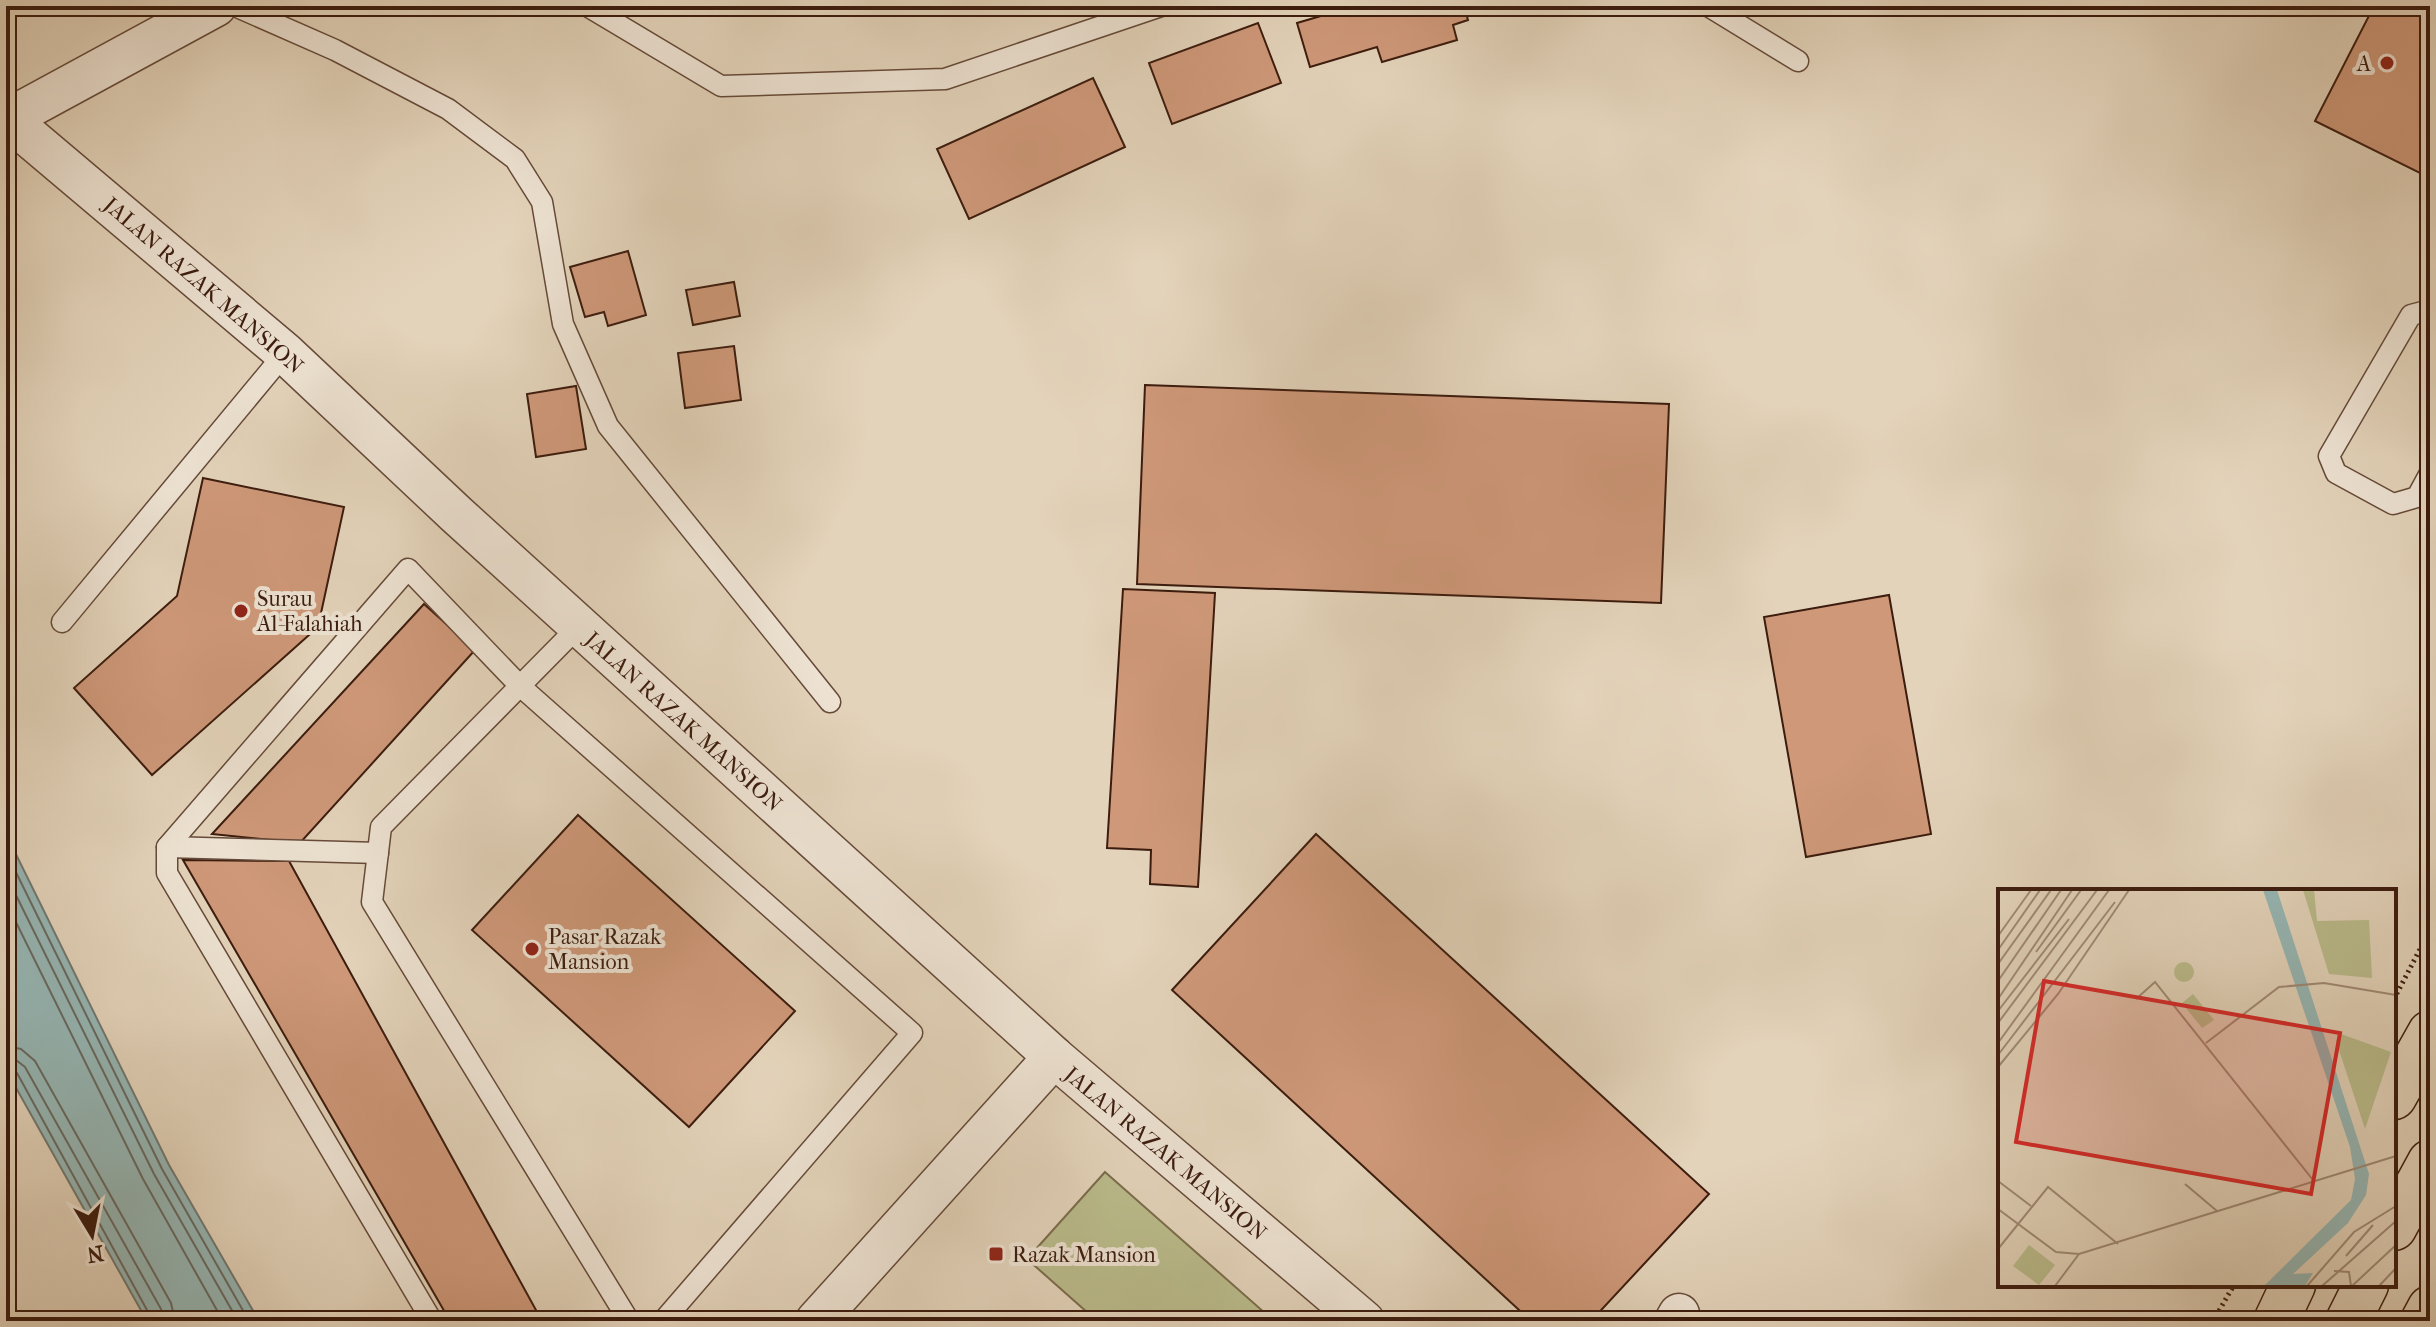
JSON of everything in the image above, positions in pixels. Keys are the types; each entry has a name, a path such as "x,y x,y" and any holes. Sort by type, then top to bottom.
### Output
{"highway":[{"path":"2396,1093 2430,1033"},
{"path":"2396,1224 2430,1162"},
{"path":"2276,1321 2292,1287"},
{"path":"2348,1321 2365,1287"},
{"path":"2423,1321 2430,1308"}],"street":[{"path":"7,119 216,6"},
{"name":"JALAN RAZAK MANSION","path":"7,119 285,353 579,626 1054,1057 1364,1321"},
{"path":"816,1321 1054,1057"}],"lane":[{"path":"235,6 335,50 448,109 515,159 542,202 563,324 608,426 830,702"},
{"path":"587,6 721,86 945,79 1161,6"},
{"path":"1708,6 1798,61"},
{"path":"2430,310 2411,315 2329,456 2336,473 2393,504 2417,497 2430,473"},
{"path":"62,622 285,353"},
{"path":"432,1321 167,873 167,847 408,569 520,686 912,1033 663,1321"},
{"path":"579,626 381,827 372,902 629,1321"},
{"path":"167,847 378,853"}],"path":[{"path":"2396,995 2430,930"},
{"path":"2213,1321 2233,1287"}],"green space":[{"path":"1105,1172 1274,1321 1097,1321 1027,1259"}],"water":[{"path":"6,834 169,1165 259,1321 147,1321 6,1070"}],"building":[{"path":"1355,6 1464,6 1468,20 1453,25 1457,40 1382,62 1377,47 1310,67 1297,23"},
{"name":"A","path":"2374,6 2430,6 2430,178 2315,121"},
{"path":"1258,23 1281,83 1172,124 1149,63"},
{"path":"1093,78 1125,147 969,219 937,149"},
{"path":"628,251 646,315 608,326 604,312 585,317 570,267"},
{"path":"734,282 740,316 693,325 686,290"},
{"path":"734,346 741,400 685,408 678,353"},
{"path":"1145,385 1669,404 1661,603 1137,584"},
{"path":"576,386 586,449 536,457 527,394"},
{"name":"Surau Al-Falahiah","path":"203,478 344,507 318,627 152,775 74,688 177,596"},
{"path":"1123,589 1215,593 1198,887 1150,884 1151,850 1107,848"},
{"path":"1889,595 1931,834 1806,857 1764,617"},
{"path":"424,604 475,650 300,843 212,834"},
{"path":"578,815 795,1011 689,1127 472,930"},
{"path":"1316,834 1709,1194 1591,1321 1531,1321 1172,990"},
{"path":"183,860 289,861 542,1321 450,1321"}],"place":[{"name":"A","path":"2387,63"},
{"name":"Surau Al-Falahiah","path":"241,611"},
{"name":"Pasar Razak Mansion","path":"532,949"},
{"name":"Razak Mansion","path":"996,1254"}]}
